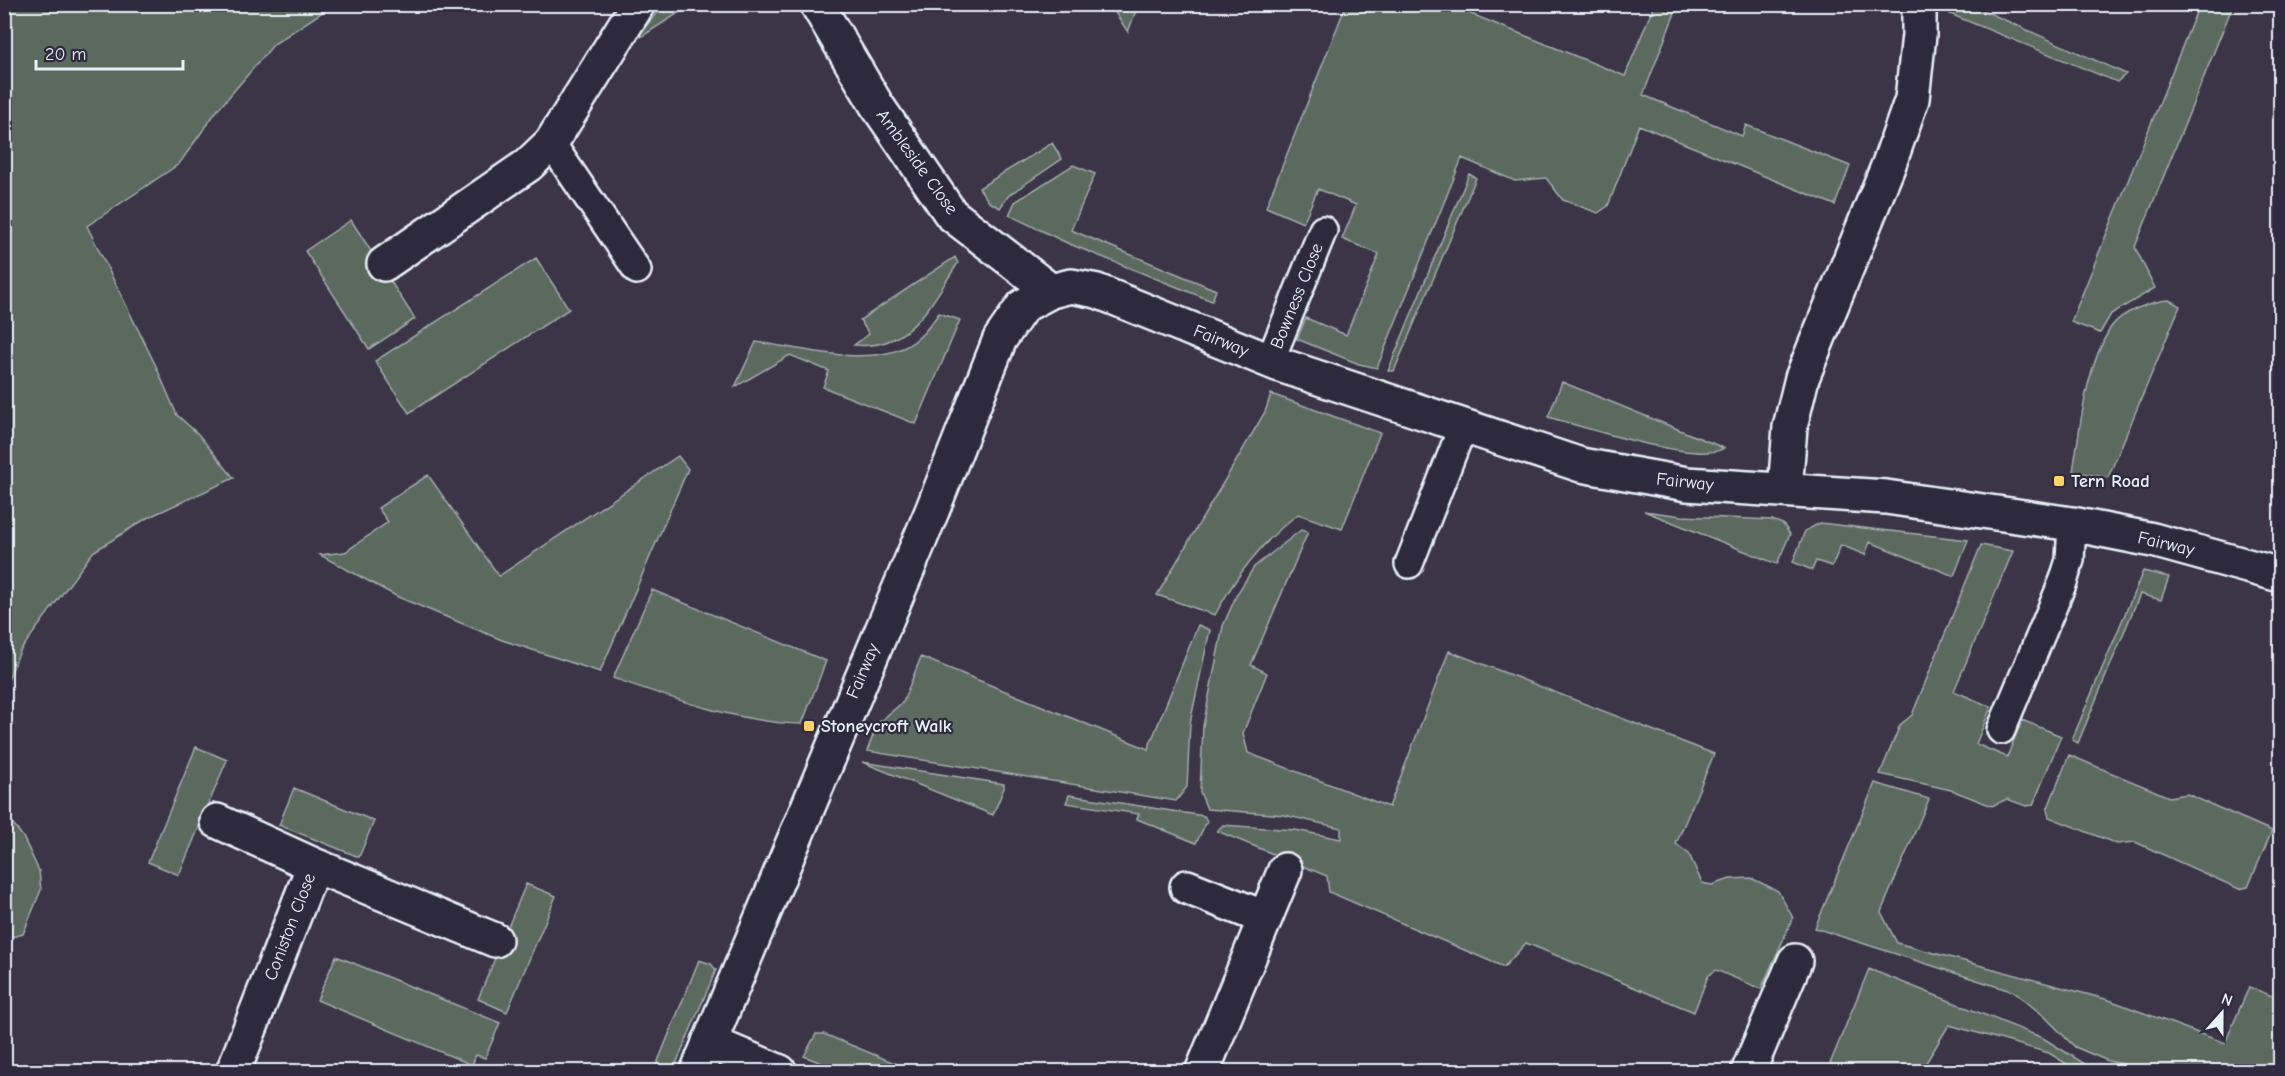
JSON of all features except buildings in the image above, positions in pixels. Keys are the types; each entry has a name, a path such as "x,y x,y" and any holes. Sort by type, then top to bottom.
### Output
{"street":[{"path":"384,264 528,165 551,142 638,4"},
{"name":"Ambleside Close","path":"817,4 876,104 951,214 1051,291"},
{"path":"1785,490 1790,427 1802,378 1889,164 1912,99 1919,34 1919,4"},
{"name":"Fairway","path":"697,1071 932,511 1000,339 1023,306 1051,291 1071,286 1097,291 1270,361 1581,465 1687,484 1886,497 2072,524 2153,540 2280,575"},
{"path":"217,821 314,865"},
{"name":"Coniston Close","path":"233,1071 314,865 495,940"},
{"path":"1202,1071 1285,870"},
{"path":"1187,887 1265,918"},
{"path":"1748,1071 1794,961"},
{"path":"709,1042 780,1071"}],"lane":[{"path":"551,142 637,270"},
{"name":"Bowness Close","path":"1270,361 1323,230"},
{"path":"1409,564 1463,426"},
{"path":"2001,730 2063,582 2070,560 2072,524"}],"green space":[{"path":"4,5 333,5 274,44 216,112 179,164 87,226 155,364 177,415 198,434 234,478 147,518 93,552 20,651 5,687"},
{"path":"664,5 691,5 641,37 640,33"},
{"path":"1110,5 1138,5 1128,32"},
{"path":"1346,5 1449,5 1625,76 1654,5 1678,5 1643,95 1742,136 1746,125 1850,166 1835,205 1639,125 1608,206 1598,213 1563,200 1546,178 1515,181 1462,158 1377,368 1359,364 1297,339 1306,318 1346,335 1379,254 1342,239 1356,205 1318,189 1303,223 1266,207"},
{"path":"1950,5 1971,5 2126,74 2117,82 1950,14"},
{"path":"2199,5 2233,5 2135,247 2155,288 2111,314 2100,333 2071,322"},
{"path":"1052,143 1062,159 1009,195 1000,208 989,202 979,188"},
{"path":"1073,165 1095,174 1071,230 1216,290 1212,301 1067,243 1009,215 1015,202"},
{"path":"1469,174 1476,178 1394,371 1388,371"},
{"path":"351,220 415,319 369,349 305,251"},
{"path":"955,257 958,263 938,294 917,321 905,332 891,340 874,345 854,345 869,334 860,320"},
{"path":"536,258 569,309 409,413 375,361"},
{"path":"2169,300 2180,306 2108,478 2073,471 2090,378 2102,343 2111,327 2122,317 2137,308"},
{"path":"939,313 960,320 916,424 823,387 829,371 790,355 735,387 756,342 831,354 869,356 903,348 919,337"},
{"path":"1562,382 1724,448 1711,452 1691,452 1666,448 1548,417"},
{"path":"1271,394 1380,433 1342,529 1298,514 1251,560 1215,615 1157,595 1265,412"},
{"path":"678,456 688,469 600,672 502,640 398,597 320,555 345,552 388,522 378,508 428,475 499,576"},
{"path":"1644,511 1682,516 1772,520 1783,524 1790,534 1777,564"},
{"path":"1820,523 1968,540 1954,576 1870,542 1865,555 1841,545 1832,566 1816,561 1812,570 1793,562 1805,531"},
{"path":"1301,530 1308,532 1251,665 1267,673 1243,733 1248,753 1389,807 1449,651 1714,754 1676,844 1689,854 1702,883 1712,885 1730,879 1751,878 1778,891 1793,918 1761,989 1716,970 1708,976 1694,1012 1526,943 1504,967 1329,892 1327,876 1217,831 1223,825 1295,830 1341,839 1341,828 1284,815 1207,809 1200,792 1203,726 1223,626 1237,594 1254,567"},
{"path":"1981,545 2013,551 1954,691 1991,707 1976,744 2007,757 2022,720 2061,736 2033,805 2026,806 2007,799 1992,806 1951,790 1880,774 1900,725 1912,715"},
{"path":"2143,571 2169,577 2161,600 2140,594 2078,743 2072,740"},
{"path":"652,590 826,661 802,724 779,723 731,714 682,701 613,678"},
{"path":"1198,625 1210,630 1190,723 1187,787 1176,801 867,751 878,723 903,702 921,657 1148,749"},
{"path":"196,747 227,760 179,875 148,862"},
{"path":"2069,755 2169,797 2187,794 2272,831 2248,887 2239,889 2135,842 2117,844 2049,817 2047,810"},
{"path":"862,762 1004,784 1004,788 993,815"},
{"path":"1875,783 1929,799 1881,912 1897,943 2109,1000 2225,1043 2249,987 2280,999 2280,1071 2156,1071 2108,1061 2075,1047 2044,1016 2014,992 1815,928"},
{"path":"294,788 374,821 359,857 279,825"},
{"path":"1069,795 1204,816 1207,821 1196,843 1137,819 1139,814 1066,803"},
{"path":"5,813 23,837 39,871 41,890 23,934 7,938 5,947"},
{"path":"526,884 556,896 507,1012 478,999"},
{"path":"336,956 500,1023 485,1058 476,1055 472,1065 317,1000"},
{"path":"699,960 711,964 716,970 673,1071 654,1071"},
{"path":"1869,969 2043,1038 2096,1071 2078,1071 2049,1053 1949,1025 1921,1071 1827,1071"},
{"path":"816,1034 824,1034 914,1071 841,1071 804,1056"}],"place":[{"name":"Tern Road","path":"2059,481"},
{"name":"Stoneycroft Walk","path":"809,726"}]}
